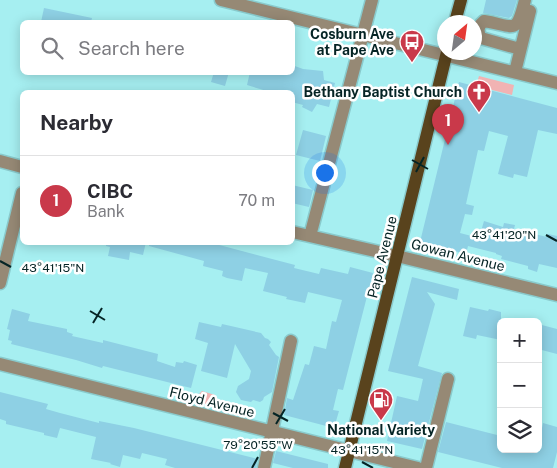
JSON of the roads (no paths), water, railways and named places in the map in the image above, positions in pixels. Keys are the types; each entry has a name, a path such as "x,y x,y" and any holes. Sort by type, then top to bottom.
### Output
{"main road":[{"path":"457,15 461,0"},
{"name":"Pape Avenue","path":"345,468 446,60"}],"street":[{"path":"221,0 437,52"},
{"path":"310,236 372,0"},
{"path":"520,49 482,38 478,29 484,21 509,27 514,25 520,20 525,0"},
{"path":"515,72 532,0"},
{"path":"470,60 557,83"},
{"path":"0,161 20,166"},
{"path":"0,283 20,201"},
{"name":"Gowan Avenue","path":"295,233 557,295"},
{"path":"264,468 291,341"},
{"name":"Floyd Avenue","path":"0,364 418,468"},
{"path":"426,468 448,379"}],"place":[{"name":"Cosburn Ave at Pape Ave","path":"412,63"},
{"name":"Bethany Baptist Church","path":"479,113"},
{"name":"CIBC","path":"448,145"},
{"name":"National Variety","path":"381,421"}]}
